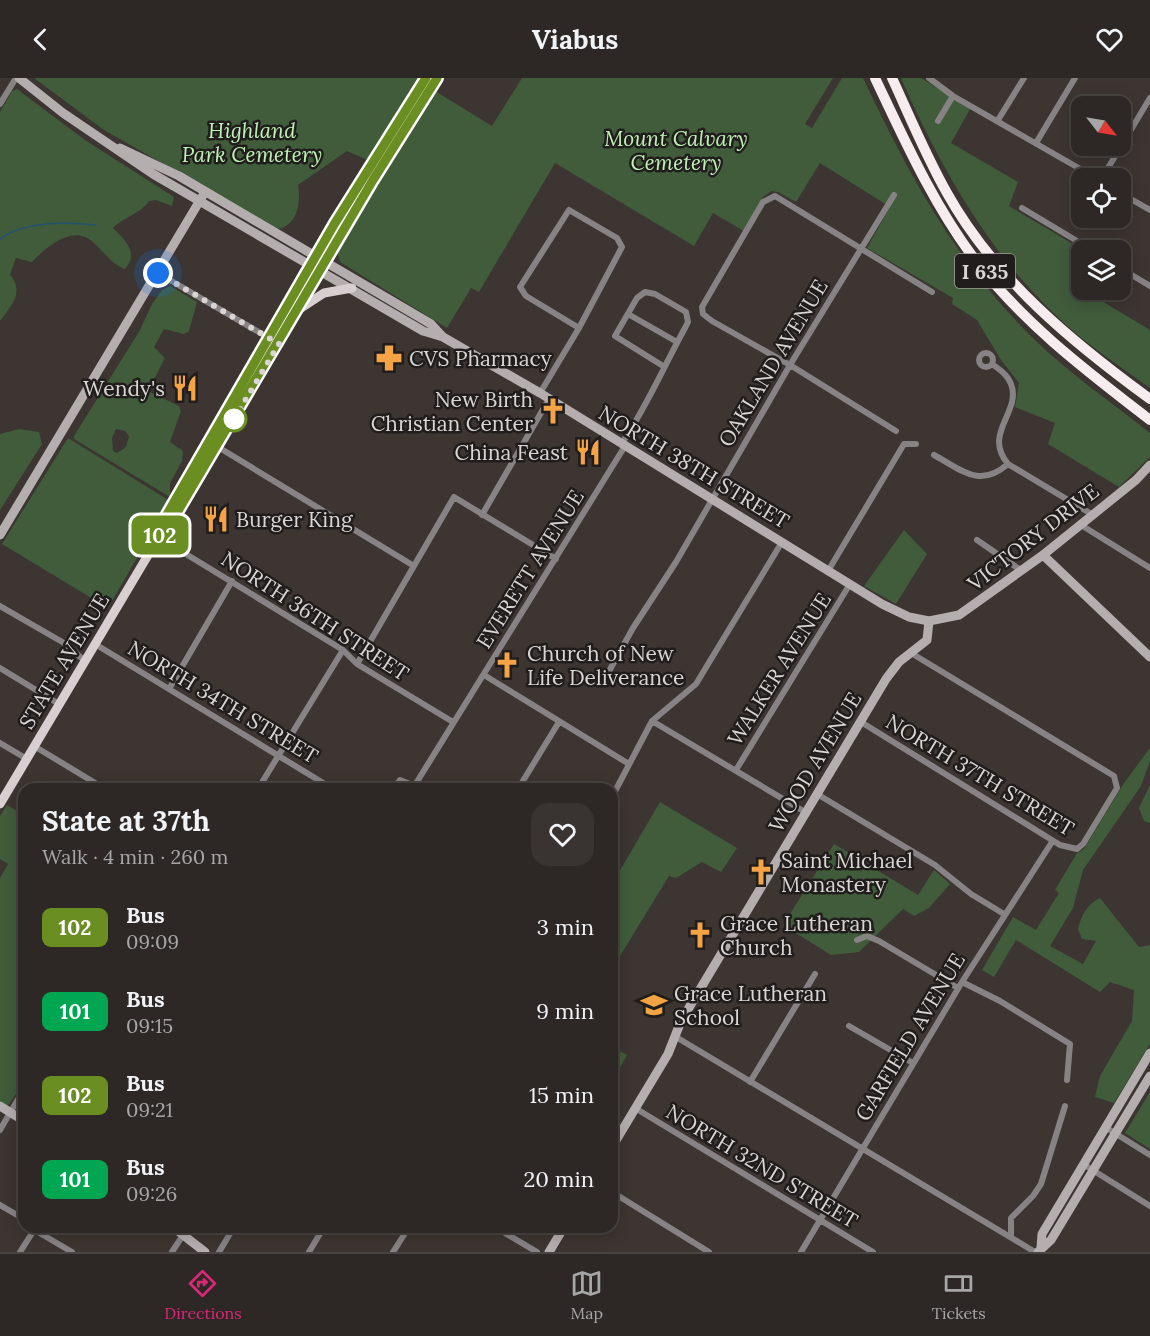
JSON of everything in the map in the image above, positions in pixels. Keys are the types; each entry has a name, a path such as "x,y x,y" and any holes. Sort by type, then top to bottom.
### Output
{"highway":[{"name":"I 635","path":"875,78 942,211 976,261 1023,315 1048,338 1150,420"},
{"name":"I 635","path":"892,78 948,195 976,237 1020,289 1060,330 1150,399"}],"main road":[{"name":"NORTH 38TH STREET","path":"18,78 111,146 145,158 203,197 313,261 431,324 443,338"},
{"name":"STATE AVENUE","path":"158,537 162,523 207,441 313,261 426,78"},
{"name":"STATE AVENUE","path":"0,804 158,537 169,526 437,78"},
{"path":"0,535 203,197"},
{"name":"NORTH 38TH STREET","path":"323,266 352,288 423,331 443,338 540,393 896,611 929,621"},
{"path":"297,311 324,293 352,288"},
{"name":"VICTORY DRIVE","path":"929,621 947,619 968,610 1081,525 1150,465"},
{"path":"1043,555 1150,657"},
{"name":"WOOD AVENUE","path":"618,1129 635,1108 676,1037 681,1021 892,671 927,640 929,621"},
{"path":"1038,1250 1042,1234 1150,1053"},
{"path":"1038,1250 1051,1240 1150,1076"},
{"path":"0,1106 18,1118"},
{"path":"180,1233 205,1252"},
{"path":"549,1252 560,1233"}],"street":[{"path":"0,104 18,78"},
{"path":"998,120 1024,78"},
{"path":"1036,143 1075,78"},
{"path":"931,79 953,96 1079,168"},
{"path":"938,121 953,96"},
{"path":"1108,168 1150,98"},
{"name":"OAKLAND AVENUE","path":"608,673 713,500 790,365 894,195"},
{"path":"896,431 790,365 718,325 703,314 702,307 765,199 775,196 932,292"},
{"path":"1131,199 1150,210"},
{"path":"1022,208 1075,240"},
{"path":"540,393 579,328 622,247 617,238 568,210 521,290 579,328"},
{"path":"158,273 279,344"},
{"path":"1131,275 1150,286"},
{"name":"EVERETT AVENUE","path":"416,783 625,446 624,440 644,411 663,366 688,322 687,314 655,294 650,292 641,294 616,338 663,366"},
{"path":"628,314 677,342"},
{"path":"992,364 1011,382 1013,391 999,438 999,448 1008,464 1093,515"},
{"path":"482,515 549,399"},
{"path":"207,441 414,566"},
{"name":"WALKER AVENUE","path":"828,571 904,444 916,444"},
{"path":"934,455 978,477 998,473 1008,464"},
{"path":"357,664 454,497 556,559"},
{"path":"1081,525 1150,568"},
{"name":"NORTH 36TH STREET","path":"158,537 343,650 357,664 453,722"},
{"path":"977,540 1022,571"},
{"path":"618,785 652,721 696,684 782,542"},
{"path":"169,689 232,581"},
{"name":"WALKER AVENUE","path":"736,770 850,584"},
{"path":"0,606 64,643 85,661"},
{"name":"NORTH 34TH STREET","path":"95,644 323,783"},
{"path":"262,783 343,650"},
{"name":"NORTH 37TH STREET","path":"861,722 1052,842 1072,849 1083,844 1114,794 1117,782 1114,776 911,653"},
{"path":"0,668 60,704"},
{"path":"484,675 629,764"},
{"path":"652,721 806,812"},
{"path":"522,783 559,722"},
{"path":"0,743 27,759"},
{"path":"34,746 95,783"},
{"path":"817,794 940,869 970,894 1004,914"},
{"name":"GARFIELD AVENUE","path":"801,1252 960,985 1052,842"},
{"path":"857,940 867,936 879,941 960,985 1000,1001 1070,1044 1067,1080"},
{"path":"750,1082 815,974"},
{"path":"849,1026 913,1063"},
{"path":"676,1037 1011,1237 1038,1250 1051,1252"},
{"path":"0,1130 18,1099"},
{"path":"1011,1237 1011,1218 1033,1196 1041,1184 1065,1106"},
{"name":"NORTH 32ND STREET","path":"635,1108 873,1252"},
{"path":"1105,1127 1150,1155"},
{"path":"1083,1164 1150,1206"},
{"path":"618,1196 709,1252"},
{"path":"0,1205 18,1216"},
{"path":"20,1252 31,1233"},
{"path":"44,1233 72,1252"},
{"path":"219,1252 230,1233"},
{"path":"309,1252 320,1233"},
{"path":"393,1252 405,1233"},
{"path":"505,1233 537,1252"},
{"path":"172,1252 183,1235"}],"green space":[{"name":"Highland Park Cemetery","path":"34,78 421,78 370,161 347,151 298,185 297,212 290,223 278,229 104,130"},
{"name":"Mount Calvary Cemetery","path":"522,78 833,78 805,124 812,128 842,78 863,78 918,185 959,251 1008,313 1037,342 1150,433 1150,457 1119,487 1048,444 1055,423 1015,407 1019,383 1001,360 977,320 952,304 953,298 867,248 890,207 820,163 796,202 778,192 771,191 763,197 744,231 713,213 694,246 555,163 479,292 471,288 447,328 340,262 337,252 435,91 492,126"},
{"path":"901,78 921,78 970,109 951,143 1018,182 1009,206 1071,243 1071,300 1100,300 1150,330 1150,388 1073,331 1036,296 1012,268 969,209 916,112"},
{"path":"17,89 85,140 174,197 172,206 156,200 149,201 113,228 126,242 131,252 131,258 125,269 112,261 93,242 77,235 60,240 44,250 32,262 16,258 10,275 16,287 15,299 0,321 0,112 12,91"},
{"path":"170,286 197,302 189,331 184,334 164,329 154,347 165,358 148,391 179,406 181,411 170,442 183,451 182,461 170,483 170,497 74,439 162,290","holes":["116,429 125,431 129,436 126,447 117,453 113,451 112,438"]},
{"path":"19,429 39,432 42,444 0,510 0,434"},
{"path":"68,438 170,501 108,608 2,544"},
{"path":"904,530 927,554 896,604 864,586"},
{"path":"1150,748 1150,761 1141,786 1083,870 1073,908 1050,946 1083,964 1096,941 1082,939 1078,929 1085,911 1100,898 1139,947 1150,945 1150,1044 1114,1103 1095,1097 1100,1076 1132,1021 1134,990 1110,982 1100,992 1016,940 994,977 982,970 1013,917 1036,930 1059,893 1055,890 1077,853 1084,849 1124,783"},
{"path":"1150,785 1150,823 1144,821 1139,808"},
{"path":"660,802 737,848 721,872 702,862 676,878 669,876 618,956 618,874"},
{"path":"7,805 18,811 18,1091 7,1107 0,1102 0,878 8,864 0,859 0,816"},
{"path":"834,844 918,895 934,870 950,884 929,908 914,916 903,909 859,952 831,955 783,925"},
{"path":"618,1050 627,1055 618,1071"},
{"path":"1150,1092 1150,1149 1125,1133"}],"waterway":[{"path":"0,239 21,229 46,224 96,225"}],"bus line":[{"name":"102","path":"426,78 335,223 221,417 162,523 158,537 169,526 279,344 373,180 437,78"}],"place":[{"name":"CVS Pharmacy","path":"389,358"},
{"name":"Wendy's","path":"185,388"},
{"name":"New Birth Christian Center","path":"553,411"},
{"name":"China Feast","path":"588,452"},
{"name":"Burger King","path":"216,519"},
{"name":"Church of New Life Deliverance","path":"507,665"},
{"name":"Saint Michael Monastery","path":"761,872"},
{"name":"Grace Lutheran Church","path":"700,935"},
{"name":"Grace Lutheran School","path":"654,1005"}],"route":[{"path":"158,273 279,344 234,419"}]}
